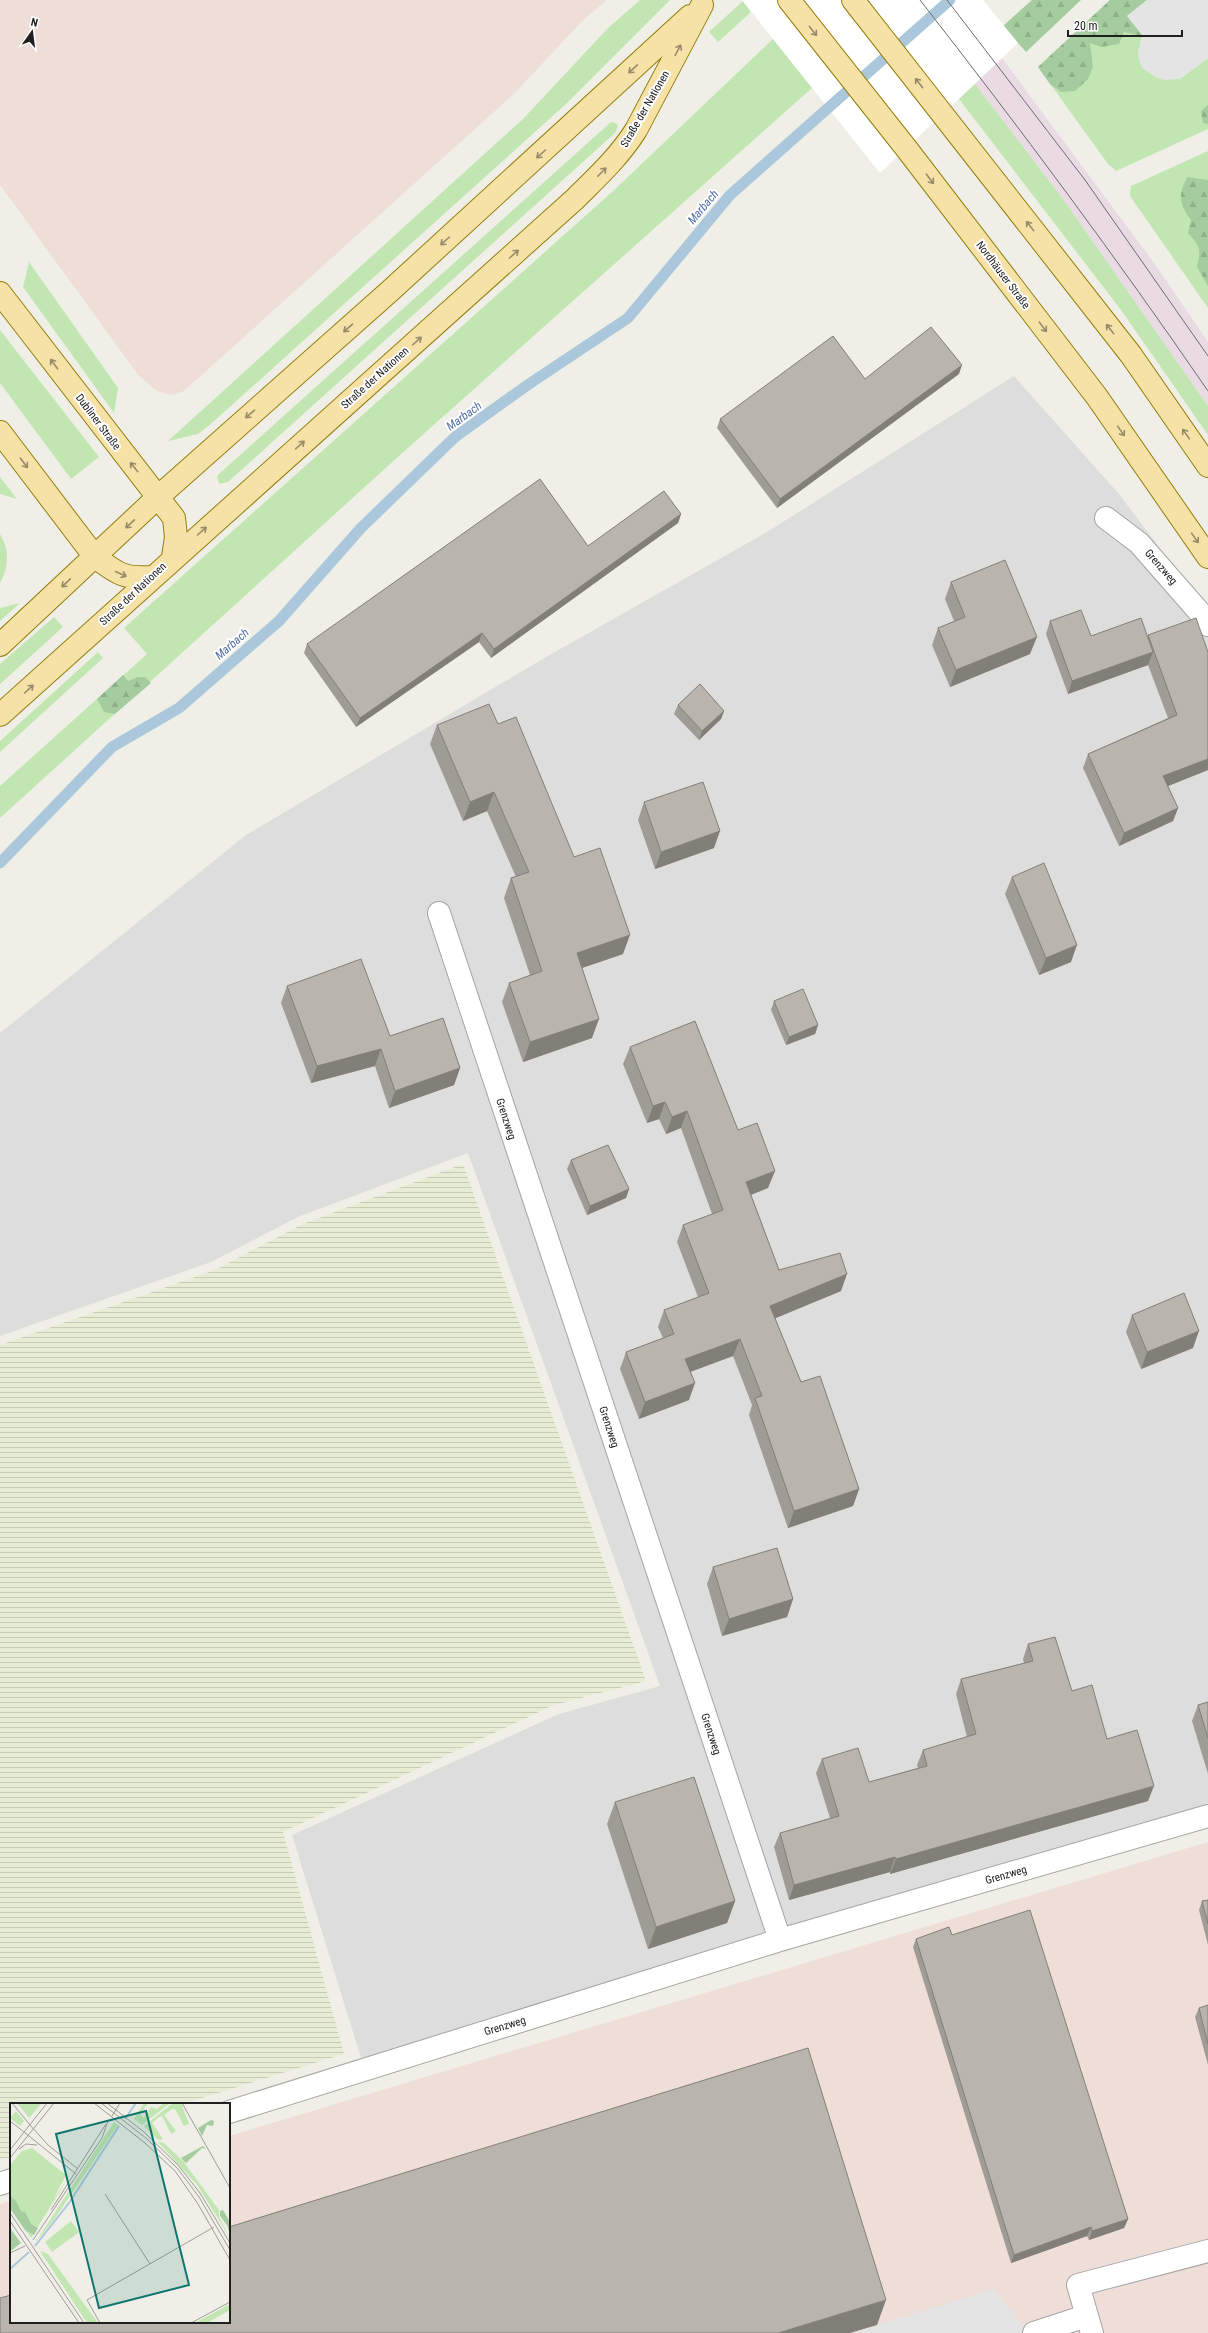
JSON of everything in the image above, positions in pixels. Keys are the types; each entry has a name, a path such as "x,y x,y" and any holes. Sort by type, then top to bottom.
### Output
{"main road":[{"name":"Nordhäuser Straße","path":"789,0 906,148 1097,397 1208,557"},
{"path":"853,0 1131,355 1208,466"},
{"name":"Straße der Nationen","path":"0,645 158,497 390,291 705,2"},
{"name":"Straße der Nationen","path":"0,715 173,557 575,200 624,148 636,130 705,2"},
{"name":"Dubliner Straße","path":"0,293 174,518 176,537 173,557"},
{"path":"0,432 95,557 114,571 132,578 151,577"}],"street":[{"name":"Grenzweg","path":"1106,518 1139,542 1202,615 1208,625"},
{"name":"Grenzweg","path":"439,913 780,1940"},
{"name":"Grenzweg","path":"230,2112 780,1940 1208,1816"},
{"path":"0,2184 10,2180"},
{"path":"1034,2333 1089,2324 1078,2285 1208,2251"}],"shaded area":[{"path":"0,0 607,0 583,20 516,92 184,391 171,395 157,391 139,376 0,185"},
{"path":"1147,0 1208,0 1208,58 1180,79 1165,80 1157,78 1142,68 1138,51 1143,36 1127,16"},
{"path":"1002,58 1157,267 1208,342 1208,406 1063,199 975,84"},
{"path":"1014,376 1119,494 1208,612 1208,1810 361,2058 292,1835 559,1714 660,1686 468,1153 298,1217 211,1262 0,1336 0,1033 246,835 546,657 767,532"},
{"path":"1208,1842 1208,2333 0,2333 0,2204 10,2201 10,2323 230,2323 230,2136"},
{"path":"994,2289 1028,2333 851,2333"}],"green space":[{"path":"640,0 670,0 566,104 212,423 198,434 168,441 523,119 608,28"},
{"path":"1032,0 1081,0 1026,52 1003,26"},
{"path":"1110,0 1147,0 1127,16 1143,36 1140,42 1180,79 1208,58 1208,129 1116,171 1108,164 1038,67"},
{"path":"1110,0 1147,0 1127,16 1143,36 1124,32 1119,44 1101,47 1090,43 1093,67 1088,79 1075,91 1061,92 1050,84 1038,67"},
{"path":"743,1 751,12 718,42 709,32"},
{"path":"773,39 812,88 400,455 0,818 0,786 147,654 124,628 612,192"},
{"path":"975,84 1063,199 1208,406 1208,435 1121,310 959,99"},
{"path":"1208,105 1208,124 1203,123 1201,111"},
{"path":"611,122 616,123 618,126 615,133 228,482 219,484 217,476 220,473"},
{"path":"1208,151 1208,308 1130,196 1131,186"},
{"path":"1187,177 1208,180 1208,286 1197,267 1199,248 1188,233 1191,220 1184,209 1181,199 1182,189"},
{"path":"29,262 118,388 114,413 23,287"},
{"path":"0,330 99,457 71,479 0,383"},
{"path":"0,477 17,499 0,494"},
{"path":"0,534 7,552 7,565 0,583"},
{"path":"20,603 0,621 0,608"},
{"path":"54,617 63,627 0,684 0,664"},
{"path":"98,652 103,658 0,752 0,741"},
{"path":"123,675 128,681 138,677 145,677 151,683 115,714 104,712 97,699"},
{"path":"463,1164 646,1681 554,1705 283,1832 344,2054 185,2103 10,2103 10,2157 0,2160 0,1345 215,1270 303,1224"}],"pier":[{"path":"742,0 983,0 1018,43 880,173"}],"building":[{"path":"931,327 962,365 780,499 720,419 833,336 865,379"},
{"path":"540,479 588,546 664,491 681,514 494,649 482,633 360,718 307,644"},
{"path":"1005,560 1037,637 956,670 938,628 965,617 951,582"},
{"path":"1081,610 1091,636 1141,618 1153,652 1072,681 1050,621"},
{"path":"1196,618 1208,652 1208,759 1163,776 1178,808 1124,833 1088,754 1177,715 1148,635"},
{"path":"700,684 724,711 702,731 678,705"},
{"path":"489,704 498,724 516,717 574,857 600,848 630,935 577,953 599,1019 530,1042 509,983 542,971 511,878 529,872 494,792 470,802 437,725"},
{"path":"703,782 720,831 661,852 644,802"},
{"path":"1044,863 1077,945 1046,958 1012,877"},
{"path":"361,959 390,1036 443,1018 460,1068 395,1091 381,1049 317,1066 287,986"},
{"path":"803,989 818,1025 789,1037 774,1001"},
{"path":"695,1021 738,1130 757,1123 775,1171 746,1182 779,1270 840,1253 847,1274 770,1306 801,1382 820,1376 859,1489 794,1511 755,1398 762,1396 740,1339 685,1359 695,1383 645,1402 626,1352 674,1334 664,1310 709,1293 683,1225 723,1210 687,1111 672,1117 665,1102 653,1106 630,1047"},
{"path":"608,1145 629,1189 590,1206 571,1160"},
{"path":"1184,1293 1199,1331 1147,1352 1132,1315"},
{"path":"777,1548 793,1599 729,1619 713,1567"},
{"path":"1055,1637 1072,1691 1092,1685 1107,1739 1137,1730 1154,1786 896,1859 895,1857 794,1885 780,1833 839,1816 822,1759 858,1748 869,1782 927,1766 923,1750 976,1734 961,1679 1033,1661 1028,1644"},
{"path":"1208,1702 1208,1738 1198,1705"},
{"path":"694,1777 735,1901 656,1927 615,1802"},
{"path":"1208,1900 1208,1924 1202,1901"},
{"path":"1030,1910 1128,2219 1092,2231 1091,2227 1014,2255 916,1939 949,1927 952,1935"},
{"path":"1208,2005 1208,2044 1199,2008"},
{"path":"808,2048 886,2300 778,2333 0,2333 0,2298 10,2295 10,2323 230,2323 230,2227"}],"waterway":[{"name":"Marbach","path":"0,863 112,747 179,708 279,621 361,528 455,437 529,384 628,318 730,195 950,0"}],"tram line":[{"path":"920,0 1067,193 1208,391"},
{"path":"947,0 1085,180 1208,356"}]}
